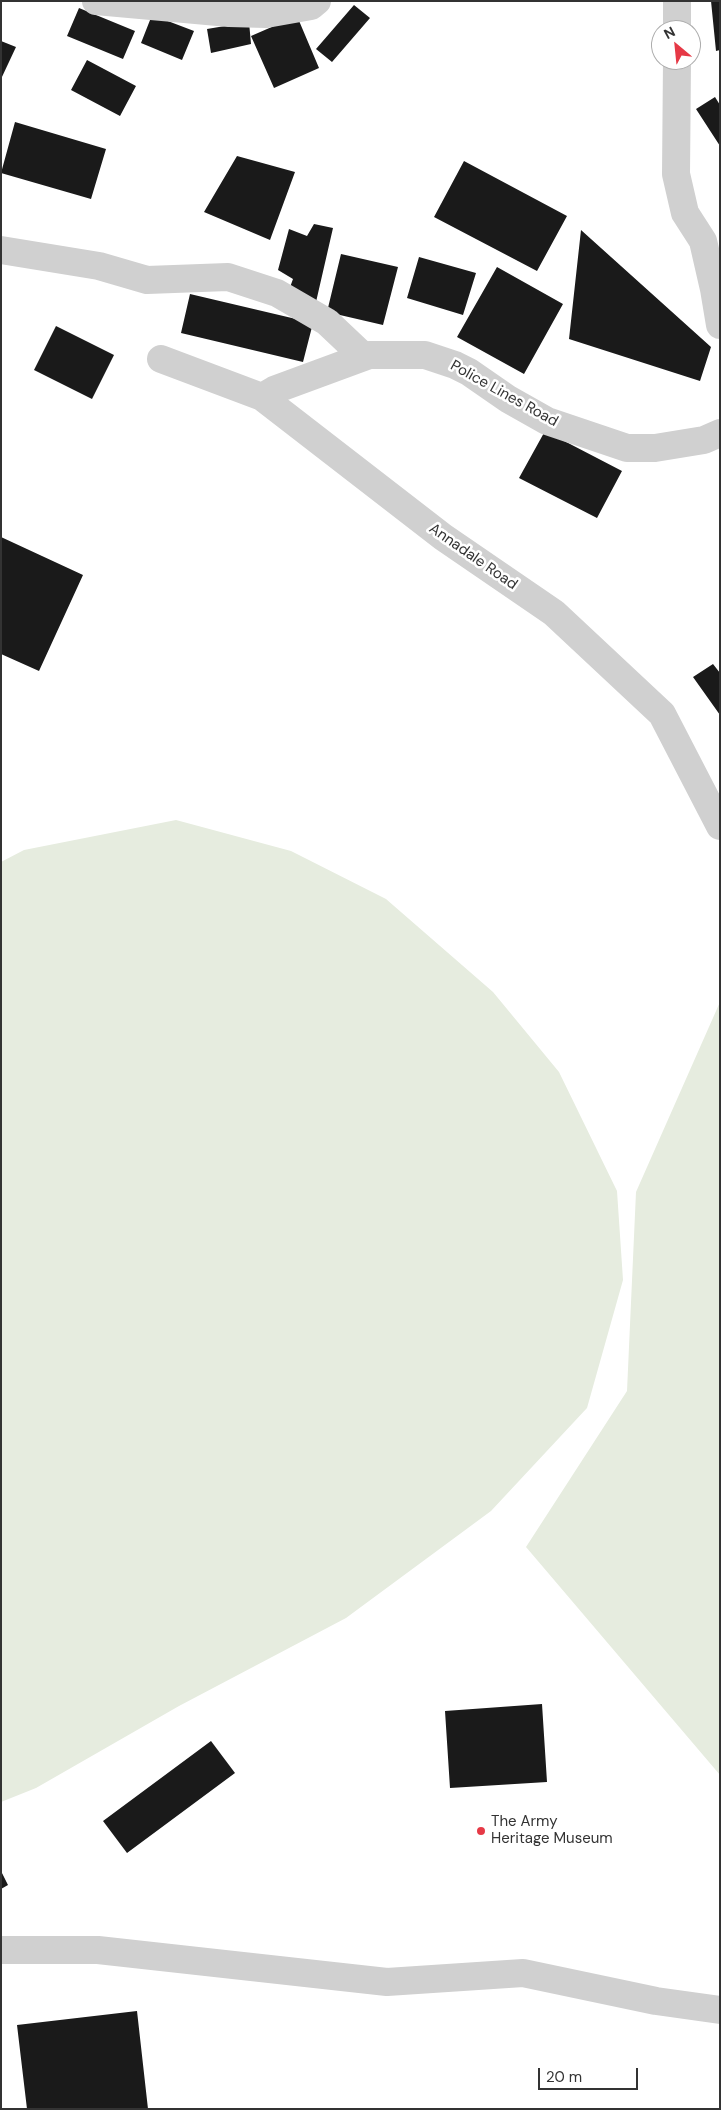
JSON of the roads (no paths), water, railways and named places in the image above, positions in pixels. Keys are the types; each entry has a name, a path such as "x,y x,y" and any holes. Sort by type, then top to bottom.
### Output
{"street":[{"path":"96,1 229,13 266,14 311,6 317,1"},
{"path":"677,1 677,20"},
{"path":"677,70 676,174 685,213 703,241 720,325"},
{"path":"1,250 99,266 147,280 228,277 277,293 326,322 364,356"},
{"name":"Police Lines Road","path":"262,397 274,390 370,354 425,355 470,372 508,399 547,421 627,448 664,447 704,440 720,433"},
{"name":"Annadale Road","path":"161,359 262,397 443,537 554,614 662,714 720,826"},
{"path":"1,1950 98,1950 387,1982 523,1974 656,2000 720,2010"}],"place":[{"name":"The Army Heritage Museum","path":"481,1831"}]}
